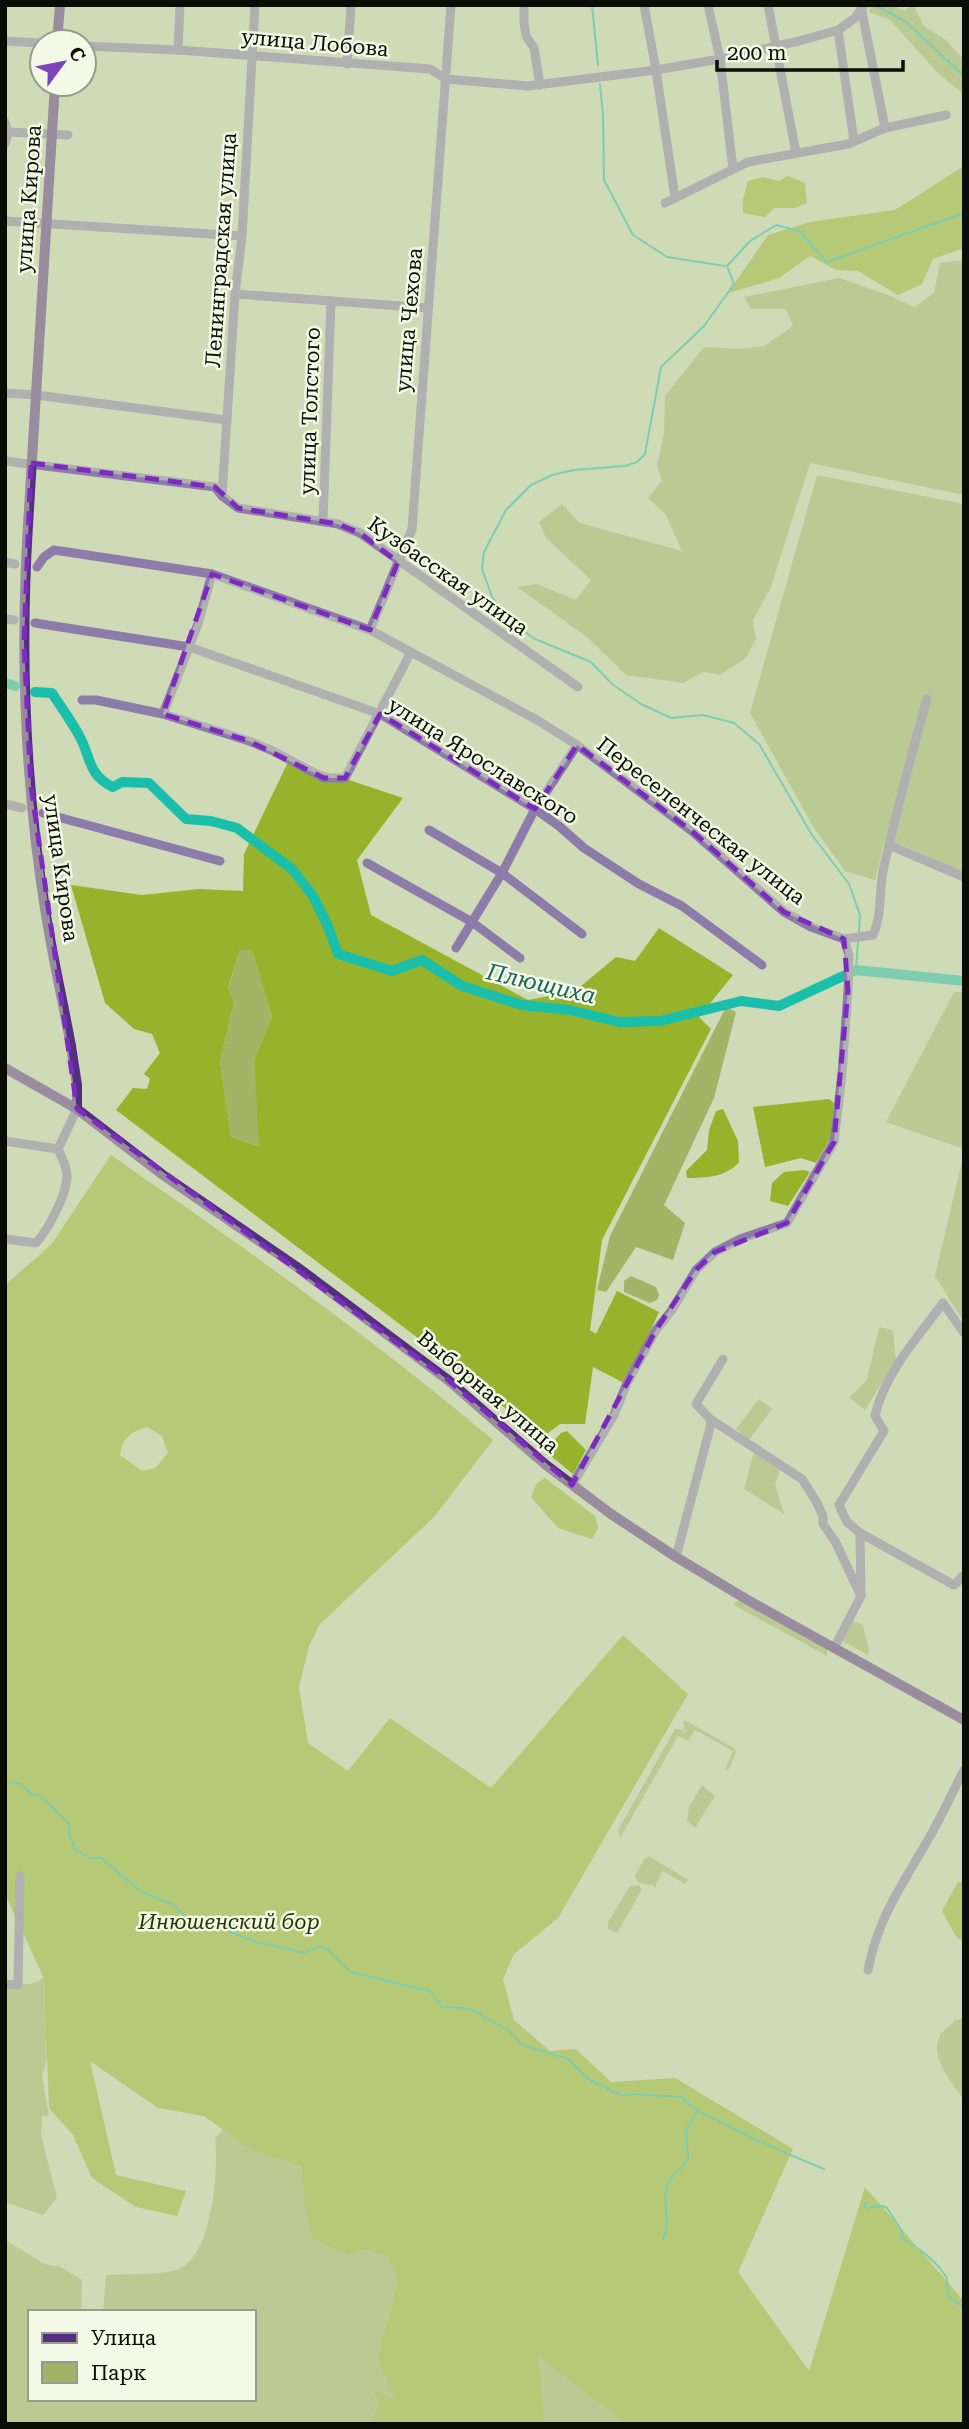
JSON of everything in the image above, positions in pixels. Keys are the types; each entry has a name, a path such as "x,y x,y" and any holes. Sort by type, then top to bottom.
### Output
{"main road":[{"path":"58,28 60,5"},
{"name":"улица Кирова","path":"54,98 31,463 24,705 46,915 71,1046 77,1085 77,1109"},
{"name":"Выборная улица","path":"5,1068 77,1109 163,1175 298,1267 448,1380 572,1485 676,1557 964,1720"}],"street":[{"path":"178,50 180,5"},
{"name":"Ленинградская улица","path":"222,496 235,295 242,236 255,5"},
{"path":"347,64 351,5"},
{"name":"улица Чехова","path":"370,629 412,529 451,5"},
{"path":"524,5 526,36 534,48 540,85"},
{"path":"643,5 656,70 675,198"},
{"path":"708,5 720,59 733,169"},
{"path":"768,5 796,153"},
{"path":"863,8 886,128"},
{"name":"улица Лобова","path":"98,47 430,69 446,79 540,85 656,70 775,47 838,30 863,8"},
{"path":"838,30 854,141"},
{"path":"5,41 28,42"},
{"path":"665,204 748,162 854,141 886,128 946,115"},
{"path":"5,145 7,127 68,135"},
{"path":"5,221 242,236"},
{"path":"235,295 428,308"},
{"name":"улица Толстого","path":"323,521 331,301"},
{"path":"5,393 227,420"},
{"name":"Кузбасская улица","path":"5,461 215,487 238,508 338,524 360,533 578,687"},
{"name":"Переселенческая улица","path":"37,567 44,556 54,550 212,574 370,629 537,720 577,745 693,832 783,912 811,927 847,938"},
{"path":"163,714 189,647 212,574"},
{"name":"улица Ярославского","path":"35,623 189,647 380,714 535,809 584,848 639,884 682,906 762,965"},
{"path":"82,700 96,700 163,714 249,741 324,778 345,778 411,652"},
{"path":"572,1485 614,1415 627,1383 656,1330 672,1310 696,1270 715,1252 740,1239 787,1223 834,1142 848,990 847,938 873,935 877,928 880,884 927,699"},
{"path":"456,948 502,873 535,809 577,745"},
{"path":"5,804 22,808"},
{"path":"43,813 220,861"},
{"path":"429,830 502,873 582,934"},
{"path":"889,845 964,877"},
{"path":"367,863 472,922 520,958"},
{"path":"5,1239 36,1243 41,1237 62,1196 67,1175 58,1149 77,1109"},
{"path":"5,1141 58,1149"},
{"path":"964,1333 943,1303 887,1384 877,1404 875,1416 884,1431 839,1505 847,1522 860,1532 954,1585 964,1575"},
{"path":"723,1359 696,1404 710,1419 802,1479 816,1501 823,1516 823,1524 835,1541 861,1596"},
{"path":"676,1557 711,1424 710,1419"},
{"path":"834,1648 861,1596 860,1532"},
{"path":"868,1970 875,1937 886,1912 931,1835 964,1770"},
{"path":"5,1984 18,1985 20,1875"}],"highlighted area":[{"path":"31,463 215,487 238,508 338,524 360,533 398,562 370,630 212,574 163,714 249,741 324,778 345,778 380,714 535,809 577,745 693,832 784,912 844,939 848,990 834,1142 787,1223 715,1252 696,1270 656,1330 572,1485 448,1380 77,1109 31,786 24,643"}],"green space":[{"path":"872,5 893,5 904,11 913,5 924,26 946,40 964,60 964,95 937,72 890,20 869,12"},
{"path":"964,166 964,248 933,259 922,284 898,295 858,271 836,270 810,256 779,278 728,293 768,235 810,222 895,210"},
{"path":"788,176 805,183 807,203 795,208 774,208 765,217 743,213 748,181 763,177 779,181"},
{"path":"964,260 964,495 810,463 771,587 753,620 756,639 745,659 720,675 703,672 683,683 626,675 587,637 517,587 537,584 576,600 591,580 546,538 539,522 562,504 580,523 682,551 666,515 648,498 662,481 657,467 664,433 665,396 704,347 739,349 764,346 793,326 786,309 751,309 744,297 839,278 914,307 934,293 940,263"},
{"path":"817,475 964,504 964,873 885,840 875,880 845,871 814,828 750,713"},
{"path":"289,760 403,798 357,860 371,915 528,1000 575,991 616,957 635,961 659,928 733,975 699,1017 711,1029 602,1240 590,1330 596,1334 617,1291 659,1312 622,1382 593,1367 585,1424 560,1424 544,1436 116,1110 133,1088 147,1089 150,1079 144,1074 160,1053 152,1034 134,1029 105,1003 71,885 142,895 199,889 243,891 244,854","holes":["240,950 252,950 272,1017 254,1060 259,1146 231,1137 220,1062 234,1002 228,988"]},
{"path":"240,950 252,950 272,1017 254,1060 260,1146 231,1137 220,1062 234,1002 228,989"},
{"path":"954,992 964,992 964,1149 886,1122"},
{"path":"726,1007 736,1012 714,1098 664,1205 685,1223 673,1260 636,1247 606,1292 597,1290 610,1236"},
{"path":"829,1099 834,1103 830,1139 816,1163 801,1158 765,1167 753,1107"},
{"path":"723,1109 738,1141 739,1162 722,1174 687,1178 686,1171 707,1150 709,1130 716,1111"},
{"path":"964,1153 964,1322 935,1276"},
{"name":"Инюшенский бор","path":"111,1155 353,1329 493,1440 434,1517 320,1624 309,1646 299,1687 308,1743 348,1771 390,1718 491,1788 623,1635 688,1694 558,1918 514,1954 503,1979 514,2020 550,2051 576,2049 611,2082 675,2078 793,2149 738,2272 809,2371 865,2187 964,2301 964,2424 626,2424 538,2356 545,2424 371,2424 378,2403 374,2390 397,2402 377,2358 398,2281 388,2257 365,2249 348,2255 313,2238 304,2203 301,2166 253,2151 204,2116 158,2108 90,2061 116,2175 186,2191 177,2216 136,2207 92,2178 73,2135 49,2108 44,1978 5,1894 5,1285 51,1245","holes":["147,1427 162,1436 168,1453 155,1468 142,1471 120,1455 126,1440 136,1431"]},
{"path":"784,1172 810,1172 788,1206 770,1201 772,1183"},
{"path":"631,1276 656,1287 659,1295 657,1300 650,1303 624,1292 624,1281"},
{"path":"879,1327 893,1330 896,1360 865,1410 849,1398 867,1380"},
{"path":"759,1399 772,1409 749,1440 736,1429"},
{"path":"567,1431 586,1450 573,1474 545,1451 561,1433"},
{"path":"754,1452 780,1470 775,1485 784,1514 744,1489"},
{"path":"545,1478 595,1516 598,1528 592,1539 558,1528 531,1497 537,1483"},
{"path":"738,1600 827,1649 827,1656 734,1605"},
{"path":"852,1621 863,1625 868,1655 842,1641"},
{"path":"685,1720 735,1749 736,1753 729,1769 725,1770 733,1751 695,1730 688,1741 678,1736 620,1838 618,1830 675,1729 683,1730 686,1735"},
{"path":"702,1785 715,1796 695,1828 687,1821 689,1807"},
{"path":"649,1856 688,1880 685,1884 663,1871 656,1889 654,1886 640,1883 635,1876 644,1859"},
{"path":"958,1882 964,1882 964,1941 957,1938 942,1911"},
{"path":"638,1885 642,1889 617,1933 608,1929 608,1922 630,1886"},
{"path":"44,1978 47,2058 42,2076 49,2116 42,2116 41,2135 57,2198 43,2215 5,2202 5,1983 31,1984"},
{"path":"964,2018 964,2100 940,2063 937,2043 941,2034 951,2024"},
{"path":"223,2129 253,2151 301,2166 304,2203 365,2249 388,2257 398,2281 377,2357 398,2403 378,2403 371,2424 5,2424 5,2240 45,2264 61,2267 82,2280 81,2310 28,2310 28,2401 256,2401 256,2310 103,2310 106,2275 169,2272 188,2263 198,2250 214,2191 215,2139"},
{"path":"537,2355 626,2424 545,2424"}],"waterway":[{"path":"592,5 598,65"},
{"path":"875,5 905,21 964,76"},
{"path":"600,84 604,180 633,235 667,257 725,266"},
{"path":"859,932 860,915 849,884 812,835 759,744 734,723 703,715 671,718 641,704 612,684 591,662 535,639 509,621 492,597 482,569 484,552 506,510 531,485 552,475 574,470 625,466 637,462 645,454 661,367 704,326 734,284 727,266 750,241 776,225 799,231 827,262 964,213"},
{"name":"Плющиха","path":"5,683 15,686"},
{"name":"Плющиха","path":"35,692 52,693 80,737 94,771 105,782 113,787 122,782 149,783 186,819 211,821 237,828 292,869 313,896 338,954 392,971 422,960 462,986 522,1005 570,1010 619,1022 660,1021 741,1001 779,1006 856,970 964,981"},
{"path":"856,970 858,942"},
{"path":"5,1781 20,1784 31,1794 40,1796 69,1823 69,1834 75,1849 90,1858 101,1858 143,1893 172,1904 200,1930 215,1926 253,1941 304,1953 319,1946 329,1951 350,1972 430,1991 442,2007 474,2011 508,2030 523,2045 568,2059 588,2079 622,2096 630,2094 682,2097 699,2111 824,2169"},
{"path":"663,2239 668,2184 688,2160 686,2131 696,2113"},
{"path":"867,2202 864,2206 867,2208 887,2208 902,2231 902,2238 936,2264 947,2279 948,2295 964,2306"}]}
